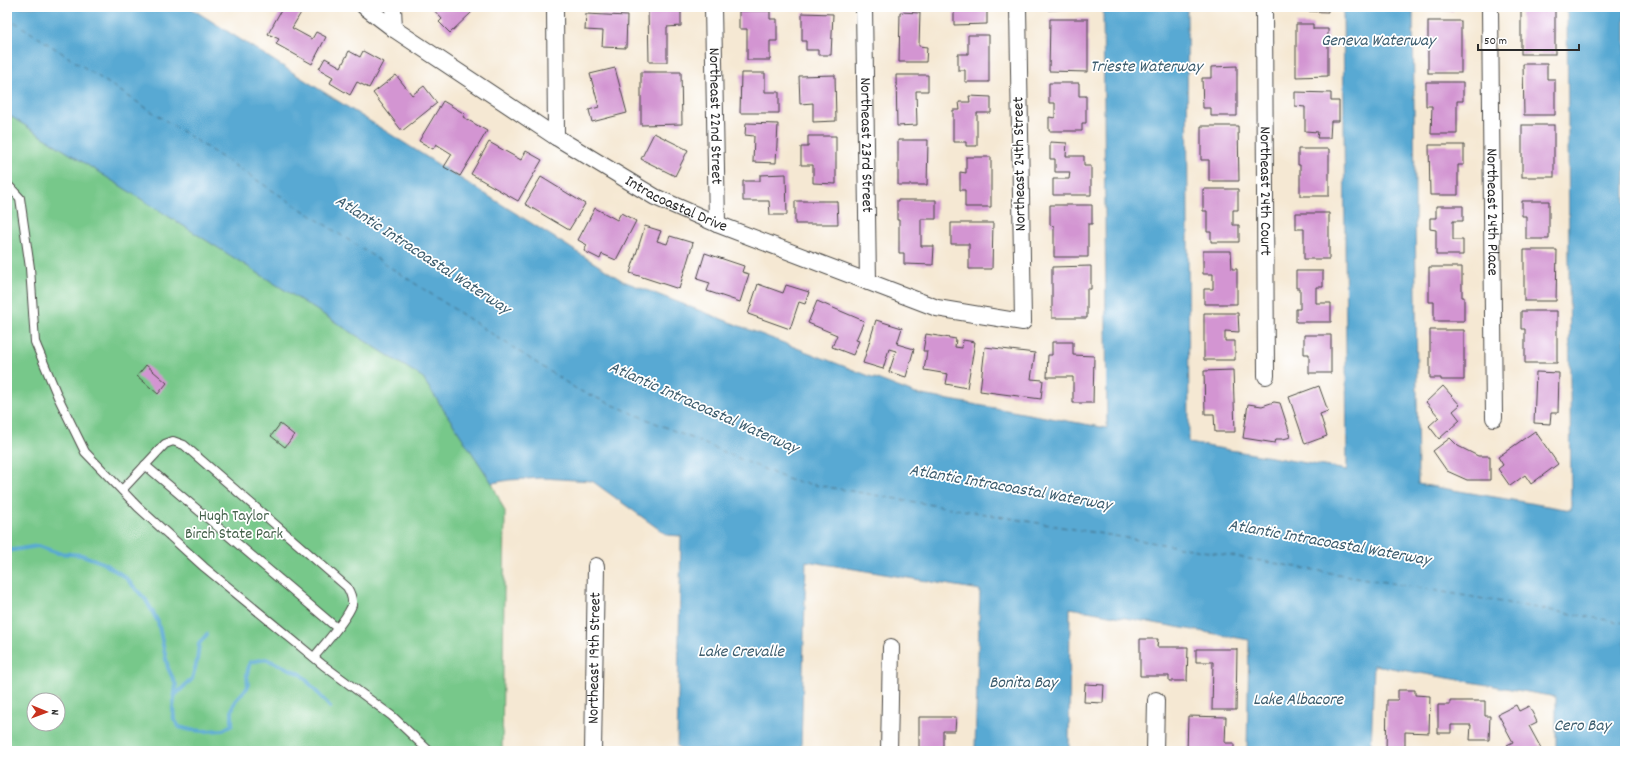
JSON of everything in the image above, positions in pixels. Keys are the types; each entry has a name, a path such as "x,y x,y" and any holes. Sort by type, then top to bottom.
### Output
{"street":[{"name":"Intracoastal Drive","path":"365,7 394,29 556,137 655,196 717,224 937,308 1023,322"},
{"path":"393,7 394,29"},
{"path":"555,7 556,137"},
{"name":"Northeast 22nd Street","path":"713,7 717,224"},
{"name":"Northeast 23rd Street","path":"864,7 868,282"},
{"name":"Northeast 24th Street","path":"1018,7 1023,322"},
{"name":"Northeast 24th Court","path":"1264,7 1266,376"},
{"name":"Northeast 24th Place","path":"1490,7 1494,418"},
{"name":"Northeast 19th Street","path":"593,751 596,566"},
{"path":"888,751 891,647"},
{"path":"1155,751 1156,700"}],"lane":[{"path":"7,184 20,198 30,268 35,342 58,397 85,452 138,507 204,567 314,657 392,716 429,751"},
{"path":"122,490 165,444 174,441 184,445 347,587 352,595 352,604 347,615 314,657"},
{"path":"146,465 337,628"}],"green space":[{"name":"Hugh Taylor Birch State Park","path":"7,114 422,377 492,483 505,512 502,751 7,751"}],"water":[{"path":"7,7 189,7 623,281 916,394 1107,428 1103,7 1187,7 1189,443 1347,470 1343,7 1413,7 1418,484 1571,510 1567,7 1625,7 1625,751 1556,751 1556,697 1374,665 1371,751 1247,751 1249,640 1070,608 1069,751 977,751 975,748 980,590 806,561 801,749 799,751 682,751 677,746 681,536 667,535 592,481 542,478 509,480 492,483 422,377 7,114"}],"building":[{"path":"283,7 295,7 302,11 292,28 312,39 316,32 326,37 312,64 276,44 279,39 268,34"},
{"path":"431,7 466,7 472,12 450,33 439,22 442,19"},
{"path":"954,7 987,7 987,24 954,25"},
{"path":"1048,7 1074,7 1074,9 1048,10"},
{"path":"1301,7 1328,7 1328,12 1301,11"},
{"path":"1444,7 1453,7 1453,11 1444,11"},
{"path":"1521,7 1555,7 1555,54 1521,54"},
{"path":"648,10 681,10 681,26 667,27 667,62 649,62"},
{"path":"739,11 770,11 770,19 777,19 777,41 770,41 770,60 747,60 747,29 739,29"},
{"path":"900,12 920,13 919,46 927,47 926,62 899,62"},
{"path":"802,13 833,14 831,55 818,55 818,50 806,50 806,41 802,41"},
{"path":"586,14 627,16 626,48 602,47 603,31 585,30"},
{"path":"1050,19 1088,19 1088,72 1049,71"},
{"path":"1428,21 1461,21 1461,73 1428,73"},
{"path":"1296,24 1313,24 1313,29 1328,29 1328,76 1296,77"},
{"path":"968,35 989,35 989,82 965,82 965,70 958,70 958,54 968,54"},
{"path":"349,51 360,57 363,51 383,62 369,88 357,82 350,95 330,83 333,77 319,69 325,58 341,67"},
{"path":"1523,64 1547,64 1547,79 1555,79 1555,115 1524,115"},
{"path":"1237,66 1237,116 1211,116 1211,108 1203,108 1202,78 1211,78 1211,67"},
{"path":"615,68 627,113 592,122 589,110 599,107 590,74"},
{"path":"641,72 681,72 682,124 641,125"},
{"path":"741,73 765,73 765,92 779,92 779,113 740,113"},
{"path":"396,75 412,95 424,86 437,103 402,131 373,93"},
{"path":"835,75 836,121 813,122 813,103 800,104 799,76"},
{"path":"896,75 928,75 928,91 916,91 917,125 897,126"},
{"path":"1426,82 1463,82 1463,101 1457,101 1457,134 1431,134 1432,106 1426,106"},
{"path":"1049,83 1079,83 1079,96 1086,96 1086,123 1082,123 1082,131 1049,131 1049,117 1055,118 1055,103 1049,103"},
{"path":"1295,92 1331,93 1331,101 1339,101 1339,121 1331,121 1330,138 1317,138 1318,132 1305,131 1305,107 1295,106"},
{"path":"969,96 991,97 991,113 977,113 977,146 966,146 966,142 953,142 953,110 960,110 959,102 970,102"},
{"path":"443,101 465,114 463,117 487,131 460,176 444,167 452,154 436,144 433,149 419,141"},
{"path":"746,123 778,124 776,163 753,162 754,136 745,135"},
{"path":"1522,125 1554,125 1554,177 1522,177"},
{"path":"1201,126 1238,126 1239,181 1209,181 1209,160 1201,160"},
{"path":"654,133 688,150 675,176 641,159"},
{"path":"808,136 836,136 836,184 813,183 813,165 801,165 801,147 808,147"},
{"path":"898,140 928,140 927,185 898,185"},
{"path":"489,142 521,160 526,151 542,160 518,201 471,174"},
{"path":"1050,142 1067,143 1066,156 1084,156 1084,166 1091,166 1091,195 1053,195 1053,179 1069,179 1070,172 1055,172 1055,159 1050,159"},
{"path":"1429,145 1464,145 1464,165 1458,165 1458,195 1430,195"},
{"path":"1298,149 1329,149 1329,196 1300,196 1300,165 1298,165"},
{"path":"966,157 991,157 991,207 965,207 965,190 960,190 960,172 966,173"},
{"path":"786,174 787,215 770,215 769,201 743,201 743,181 760,181 760,175"},
{"path":"541,177 585,204 569,230 525,204"},
{"path":"1203,189 1238,189 1238,210 1233,210 1233,225 1239,225 1239,242 1211,242 1211,232 1207,232 1207,211 1203,211"},
{"path":"897,200 936,200 936,219 921,219 921,246 934,246 933,265 904,264 904,253 899,253 899,220 897,220"},
{"path":"795,201 837,201 838,224 795,224"},
{"path":"1522,201 1549,201 1549,239 1526,239 1526,216 1522,216"},
{"path":"1050,205 1092,205 1092,224 1088,224 1088,257 1054,257 1054,226 1050,225"},
{"path":"1436,206 1463,206 1463,221 1453,221 1453,240 1463,240 1463,255 1436,255 1436,230 1430,229 1430,218 1436,218"},
{"path":"595,208 617,220 621,213 636,221 616,260 602,254 600,259 584,251 587,245 578,240"},
{"path":"1296,213 1329,213 1329,259 1304,259 1304,229 1296,229"},
{"path":"951,223 993,223 992,269 969,269 969,244 951,244"},
{"path":"645,226 661,231 657,241 667,244 670,236 693,243 679,289 630,273"},
{"path":"1524,250 1557,250 1556,301 1524,301"},
{"path":"1203,251 1231,251 1232,269 1237,269 1237,304 1204,304 1204,289 1213,289 1213,274 1203,274"},
{"path":"705,253 744,266 742,272 749,274 740,302 707,291 710,283 697,279"},
{"path":"1091,266 1091,289 1087,289 1087,318 1052,318 1052,267"},
{"path":"1429,267 1462,267 1464,321 1434,321 1434,302 1429,302"},
{"path":"1296,271 1323,271 1323,287 1316,287 1316,303 1331,303 1331,322 1296,322 1296,309 1300,309 1300,288 1296,288"},
{"path":"758,284 783,293 786,285 809,292 805,304 799,302 790,329 748,314"},
{"path":"817,301 864,321 856,340 859,341 853,355 832,347 837,335 808,323"},
{"path":"1521,311 1557,311 1557,363 1525,363 1525,329 1521,329"},
{"path":"1204,313 1238,313 1239,332 1225,331 1225,341 1235,341 1235,360 1204,360"},
{"path":"876,320 902,328 897,344 914,349 906,377 889,372 896,351 889,349 883,369 863,363"},
{"path":"1430,330 1464,330 1464,380 1441,380 1441,378 1430,378"},
{"path":"926,334 956,339 955,347 962,348 963,340 975,342 967,388 946,384 948,374 924,370 927,351 923,351"},
{"path":"1304,335 1331,335 1331,373 1309,373 1309,354 1304,354"},
{"path":"1052,342 1073,342 1073,355 1094,356 1093,403 1073,403 1073,377 1047,377 1048,355 1052,355"},
{"path":"985,347 1035,353 1031,379 1043,380 1041,399 980,391"},
{"path":"146,365 167,383 158,394 137,376"},
{"path":"1233,370 1235,432 1215,432 1214,414 1205,414 1204,371"},
{"path":"1536,372 1559,373 1558,413 1551,413 1550,424 1534,423"},
{"path":"1319,386 1328,411 1320,414 1327,436 1305,444 1289,397"},
{"path":"1443,386 1460,405 1453,411 1460,420 1439,439 1429,426 1439,417 1426,402"},
{"path":"1274,402 1280,403 1291,437 1276,439 1275,443 1243,438 1248,404 1262,406"},
{"path":"280,424 294,435 285,447 271,436"},
{"path":"1535,431 1558,464 1531,484 1525,475 1510,486 1498,469 1503,465 1498,457"},
{"path":"1450,438 1458,446 1478,456 1490,456 1490,480 1467,480 1447,471 1433,451"},
{"path":"1140,639 1158,639 1157,647 1188,647 1187,681 1169,681 1169,676 1140,676"},
{"path":"1196,649 1237,649 1236,710 1212,710 1213,662 1196,662"},
{"path":"1085,684 1104,685 1103,703 1084,702"},
{"path":"1398,690 1415,690 1415,695 1430,696 1429,733 1405,732 1405,751 1386,751 1387,700 1398,700"},
{"path":"1450,701 1485,701 1485,716 1490,716 1489,740 1470,740 1471,725 1451,725 1451,733 1438,733 1438,705 1450,705"},
{"path":"1516,705 1519,711 1529,706 1537,722 1529,726 1541,748 1536,751 1510,751 1507,745 1513,742 1498,714"},
{"path":"1188,716 1226,717 1225,743 1234,743 1234,751 1187,751"},
{"path":"919,717 956,717 955,731 943,731 943,751 919,751"}],"waterway":[{"path":"7,551 38,546 58,553 82,555 103,563 125,577 146,600 158,622 168,668 176,685 173,708 174,719 179,727 205,731 223,730 232,725 232,710 235,701 248,687 247,674 250,662 266,659 301,674 330,707"},
{"path":"174,696 192,679 197,661 199,644 207,634"}],"ferry route":[{"path":"7,17 578,390 792,481 1625,623"}],"water label":[{"name":"Geneva Waterway","path":"1378,42"},
{"name":"Trieste Waterway","path":"1146,68"},
{"name":"Atlantic Intracoastal Waterway","path":"422,256"},
{"name":"Atlantic Intracoastal Waterway","path":"703,409"},
{"name":"Atlantic Intracoastal Waterway","path":"1010,489"},
{"name":"Atlantic Intracoastal Waterway","path":"1329,544"},
{"name":"Lake Crevalle","path":"741,653"},
{"name":"Bonita Bay","path":"1023,684"},
{"name":"Lake Albacore","path":"1298,701"},
{"name":"Cero Bay","path":"1582,727"}]}
